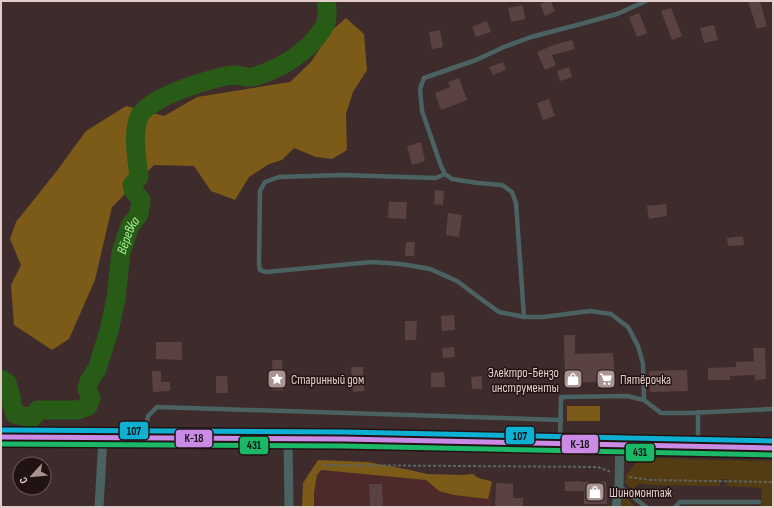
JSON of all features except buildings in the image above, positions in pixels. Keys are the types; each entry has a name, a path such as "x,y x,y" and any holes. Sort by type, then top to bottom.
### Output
{"main road":[{"path":"1,437 288,439 773,448"}],"street":[{"path":"99,507 103,438"},
{"path":"288,439 289,507"},
{"path":"616,507 620,476 620,444"}],"lane":[{"path":"524,317 516,203 512,192 502,185 478,184 452,180 445,174 422,111 420,88 424,78 476,60 504,47 530,37 617,14 646,1"},
{"path":"445,174 436,178 342,175 279,177 266,182 260,191 260,270 266,272 372,262 401,264 430,269 457,281 480,300 499,312 524,317 543,317 590,311 611,314 628,327 638,346 642,364 644,400"},
{"path":"560,443 562,397 628,396 644,400 661,413 773,409"},
{"path":"144,439 148,416 157,407 561,420"},
{"path":"698,412 698,446"},
{"path":"619,486 646,507"},
{"path":"675,507 680,502 759,502"}],"path":[{"path":"323,465 598,467 620,476 650,480 773,482"}],"shaded area":[{"path":"346,18 364,34 367,70 353,92 346,114 347,150 332,159 316,157 294,148 282,160 269,164 249,177 235,200 211,191 194,166 154,165 112,207 95,280 69,339 52,350 14,325 11,285 21,265 10,239 16,222 56,172 86,131 126,106 164,116 197,97 290,82 311,62 331,31"},
{"path":"567,406 600,406 600,421 567,421"},
{"path":"658,458 773,461 773,507 761,507 762,488 727,486 727,479 721,479 720,486 648,485 640,483 633,489 625,483 626,475 636,463 642,460"},
{"path":"318,460 368,462 427,474 473,474 478,478 492,482 488,499 454,495 439,491 426,480 321,470 317,475 314,492 314,507 302,507 303,483"},
{"path":"321,470 492,486 492,507 314,507 314,492 317,475"},
{"path":"622,496 626,497 635,507 621,507"}],"waterway":[{"name":"Вёревка","path":"1,379 7,383 15,414 33,417 38,410 78,410 88,406 91,398 87,389 89,381 97,369 109,331 116,298 121,252 130,226 139,214 141,200 133,190 132,185 139,177 135,139 139,117 144,110 154,103 182,89 225,76 234,75 252,77 272,70 292,60 309,46 325,25 327,20 326,1"}],"transit line":[{"name":"107","path":"1,430 344,432 773,441"},
{"name":"К-18","path":"1,437 344,439 773,448"},
{"name":"431","path":"1,444 344,446 773,455"}],"place":[{"name":"Старинный дом","path":"277,379"},
{"name":"Электро-Бензо инструменты","path":"573,379"},
{"name":"Пятёрочка","path":"606,379"},
{"name":"Шиномонтаж","path":"595,492"}]}
